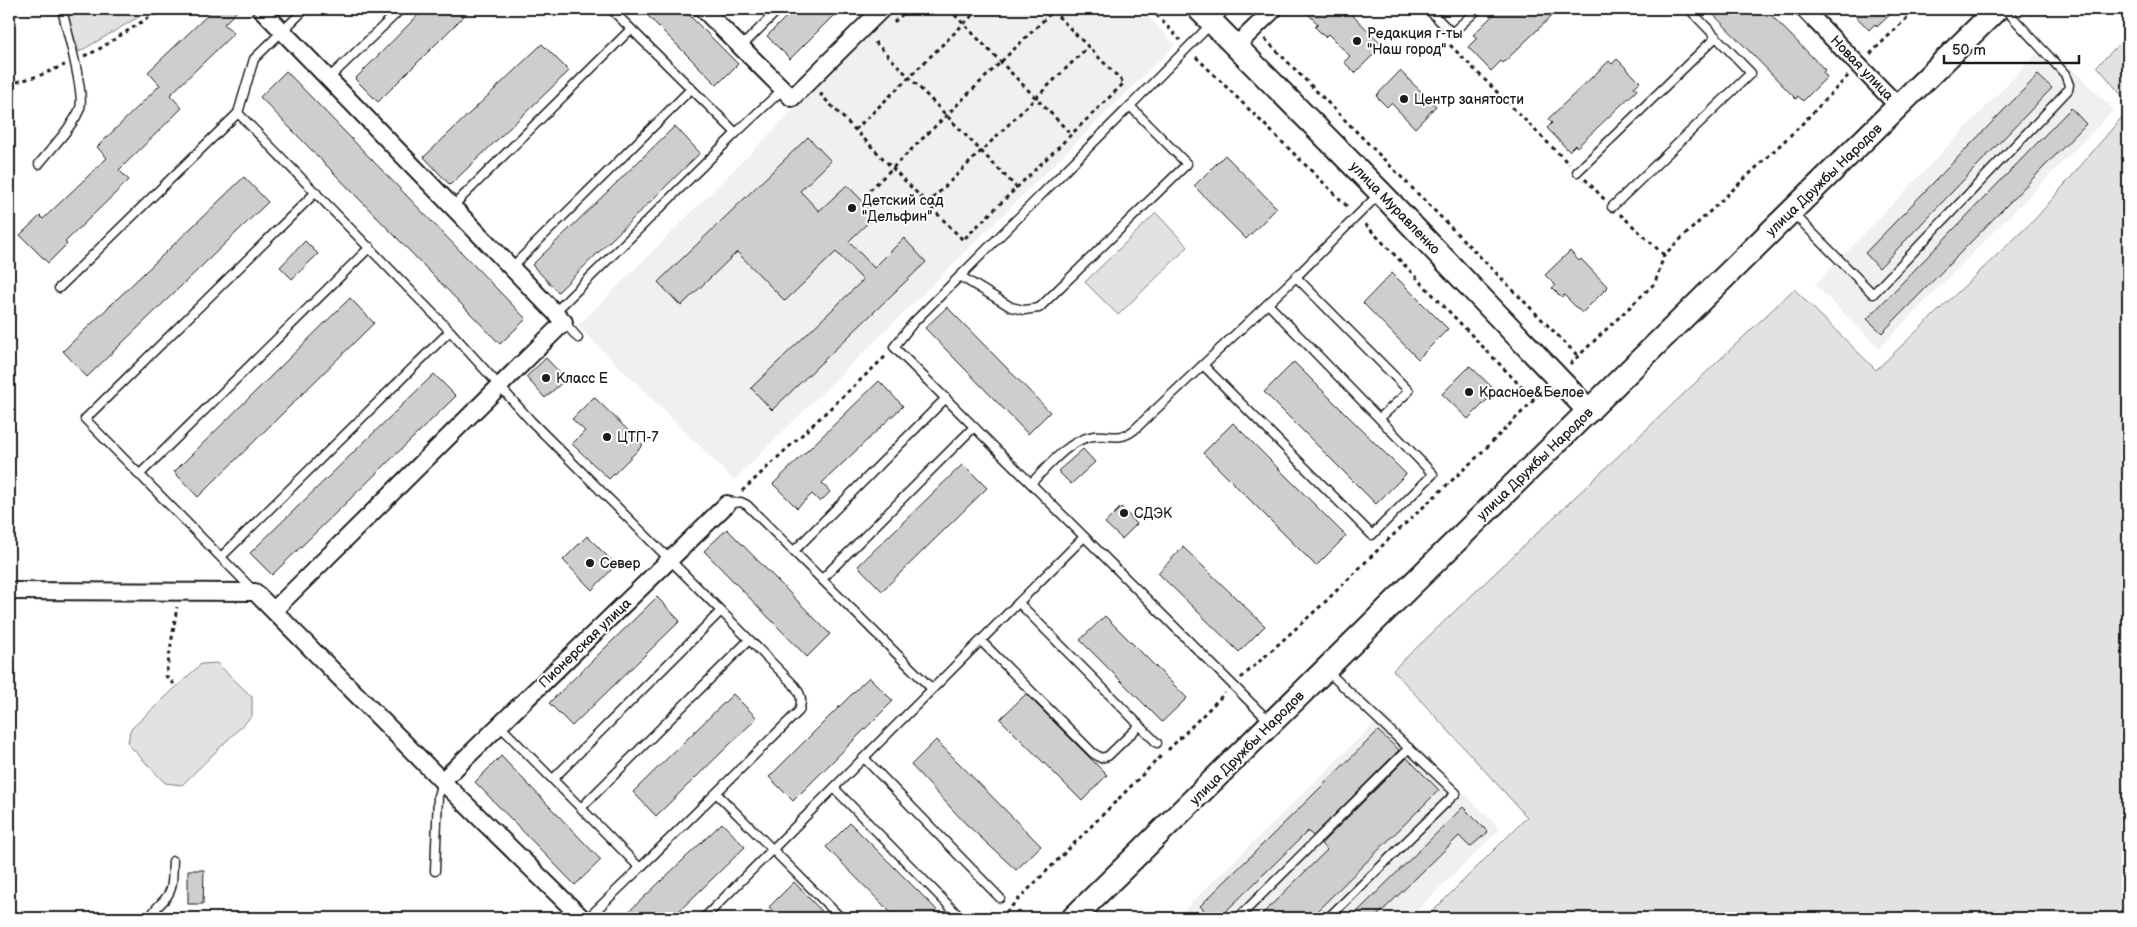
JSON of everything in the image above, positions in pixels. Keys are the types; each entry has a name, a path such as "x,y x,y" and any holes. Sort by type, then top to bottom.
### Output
{"street":[{"path":"261,9 559,318 501,385 274,610"},
{"path":"703,9 792,98 882,9"},
{"path":"1236,46 1274,9"},
{"name":"улица Дружбы Народов","path":"1074,918 1997,9"},
{"name":"Новая улица","path":"1809,10 1898,106"},
{"name":"улица Муравленко","path":"1213,14 1236,46 1381,193 1589,411"},
{"name":"Пионерская улица","path":"442,781 727,504"},
{"path":"9,591 255,592 442,781 582,918"}],"lane":[{"path":"39,164 74,118 80,107 81,92 62,9"},
{"path":"59,288 238,114 254,59 305,9"},
{"path":"328,79 401,9"},
{"path":"611,9 736,133"},
{"path":"741,47 779,9"},
{"path":"1428,9 1452,33 1478,9"},
{"path":"1612,207 1751,73 1689,9"},
{"path":"1791,211 1873,294 2068,90 2065,74 2004,9"},
{"path":"1213,14 1187,48 960,276 914,323 894,347 1272,724"},
{"path":"452,207 631,29"},
{"path":"1577,172 1716,37"},
{"path":"578,338 559,318 736,133 782,89 772,79"},
{"path":"511,268 691,89"},
{"path":"960,276 1011,307 1024,310 1038,308 1186,164 1130,106"},
{"path":"238,114 370,247 501,385 531,421 800,693 802,703 799,711 717,794 588,918"},
{"path":"255,592 85,419 316,192"},
{"path":"1031,483 1078,441 1091,436 1123,438 1129,434 1268,304 1381,193"},
{"path":"139,475 370,247"},
{"path":"1296,277 1409,391 1380,418"},
{"path":"1203,365 1372,535 1434,474 1268,304"},
{"path":"221,557 450,331"},
{"path":"794,551 946,398"},
{"path":"822,579 974,427"},
{"path":"727,504 741,502 794,551 932,689"},
{"path":"709,917 772,850 1084,537"},
{"path":"1019,603 1157,744"},
{"path":"553,779 721,611"},
{"path":"582,807 749,640"},
{"path":"981,641 1092,753 1101,758 1108,756 1139,726"},
{"path":"1326,670 1456,793 1328,918"},
{"path":"500,726 582,807 640,868"},
{"path":"1238,918 1409,748"},
{"path":"864,758 1000,898"},
{"path":"435,871 438,796 442,781"},
{"path":"834,788 961,918"},
{"path":"717,794 841,918"},
{"path":"150,918 156,906 171,890 173,861"}],"path":[{"path":"9,84 38,76 96,51 162,9"},
{"path":"888,29 908,9"},
{"path":"948,9 1071,134"},
{"path":"855,130 979,9"},
{"path":"1151,9 1187,48 1357,217 1534,400"},
{"path":"1000,918 1233,685 1324,603 1655,282 1664,255 1799,127 1858,65 1916,9"},
{"path":"827,88 820,94 855,130 892,168 927,204 963,240 1124,83 1052,10 1000,62 892,168 870,190"},
{"path":"1254,28 1578,356"},
{"path":"868,48 881,35"},
{"path":"874,42 1017,188"},
{"path":"1448,43 1612,207 1664,255"},
{"path":"927,204 1088,46"},
{"path":"727,504 760,476 894,347"},
{"path":"174,684 166,676 180,591"}],"shaded area":[{"path":"65,9 152,9 79,52"},
{"name":"Детский сад \"Дельфин\"","path":"894,9 1141,9 1175,45 734,480 578,326"},
{"path":"2128,35 2128,103 2097,66"},
{"path":"2046,44 2114,110 1879,348 1815,285"},
{"path":"2128,110 2128,918 1426,918 1527,817 1393,670 1794,289 1876,370 2037,217"},
{"path":"1156,213 1188,247 1118,315 1085,282"},
{"path":"217,663 252,697 252,716 182,785 165,783 128,744 130,730 201,664"},
{"path":"1384,714 1500,829 1409,918 1194,918 1185,909"}],"building":[{"path":"214,9 239,9 224,24 234,33 170,95 182,108 119,170 129,180 65,242 67,244 48,263 20,235 40,216 43,219 107,158 97,147 160,85 148,72"},
{"path":"424,9 471,9 378,102 355,79"},
{"path":"641,9 683,9 738,64 717,85"},
{"path":"794,9 840,9 790,59 767,36"},
{"name":"Редакция г-ты \"Наш город\"","path":"1303,9 1346,9 1383,45 1355,73 1344,62 1350,56 1328,34 1325,37 1315,27 1318,24"},
{"path":"1499,9 1559,9 1503,63 1501,61 1491,71 1468,47 1477,38 1473,35"},
{"path":"1708,9 1765,9 1825,70 1823,72 1827,77 1803,101 1798,96 1796,99"},
{"path":"1849,9 1896,9 1877,27 1875,24 1869,30"},
{"path":"542,44 569,71 450,185 424,157"},
{"path":"1617,59 1640,82 1634,87 1637,90 1577,147 1575,145 1569,151 1547,128 1552,123 1548,119 1609,61 1612,64"},
{"path":"286,71 526,319 500,344 260,97"},
{"name":"Центр занятости","path":"1400,71 1436,106 1415,128 1391,103 1387,107 1376,96"},
{"path":"2038,75 2052,88 1879,268 1865,253"},
{"path":"2071,108 2086,124 1882,333 1867,319"},
{"path":"675,126 700,153 558,292 532,265"},
{"path":"808,137 831,161 800,191 819,211 847,185 876,215 849,241 874,268 904,238 926,262 772,410 751,388 863,280 836,252 785,301 737,252 681,306 658,282"},
{"path":"1225,155 1277,208 1246,239 1194,186"},
{"path":"244,177 268,202 87,377 63,351"},
{"path":"305,241 318,254 292,279 280,267"},
{"path":"1570,251 1579,261 1581,259 1608,287 1582,313 1564,295 1562,298 1552,288 1555,285 1545,275"},
{"path":"1392,273 1448,329 1418,359 1363,303"},
{"path":"350,298 374,323 198,497 174,472"},
{"path":"947,307 1050,412 1028,434 925,328"},
{"name":"Класс Е","path":"546,358 566,379 545,398 526,377"},
{"path":"1294,362 1406,474 1376,504 1264,392"},
{"name":"Красное&Белое","path":"1470,366 1496,391 1468,419 1442,394"},
{"path":"434,374 456,396 272,575 250,553"},
{"path":"879,381 903,406 822,483 830,492 820,502 812,494 797,508 773,484"},
{"name":"ЦТП-7","path":"594,397 643,445 609,479 572,444 585,431 572,419"},
{"path":"1233,423 1346,536 1316,566 1203,453"},
{"path":"1083,449 1095,462 1071,484 1058,471"},
{"path":"963,464 987,488 882,591 858,566"},
{"path":"1121,507 1137,524 1122,539 1105,523"},
{"path":"727,529 830,634 807,657 704,551"},
{"name":"Север","path":"587,536 616,565 592,590 563,560"},
{"path":"1183,547 1265,626 1239,652 1158,573"},
{"path":"657,597 680,621 572,726 549,703"},
{"path":"1105,616 1187,698 1162,722 1080,640"},
{"path":"869,677 893,701 793,801 769,777"},
{"path":"733,694 757,718 656,816 633,792"},
{"path":"1026,694 1107,775 1082,801 1000,719"},
{"path":"1378,731 1399,750 1313,836 1308,831 1219,918 1212,918 1200,906"},
{"path":"936,740 1041,846 1016,870 965,823 911,765"},
{"path":"501,756 601,860 575,885 475,782"},
{"path":"1407,758 1439,790 1310,918 1258,918 1327,850 1321,844"},
{"path":"1463,807 1488,832 1470,847 1459,836 1375,918 1351,918"},
{"path":"722,823 745,847 672,918 622,918"},
{"path":"850,823 945,918 896,918 826,847"},
{"path":"188,870 204,870 203,904 188,904"},
{"path":"794,882 828,918 779,918 769,907"}],"place":[{"name":"Редакция г-ты \"Наш город\"","path":"1357,41"},
{"name":"Центр занятости","path":"1404,99"},
{"name":"Детский сад \"Дельфин\"","path":"852,208"},
{"name":"Класс Е","path":"546,378"},
{"name":"Красное&Белое","path":"1469,392"},
{"name":"ЦТП-7","path":"607,437"},
{"name":"СДЭК","path":"1124,513"},
{"name":"Север","path":"590,563"}]}
